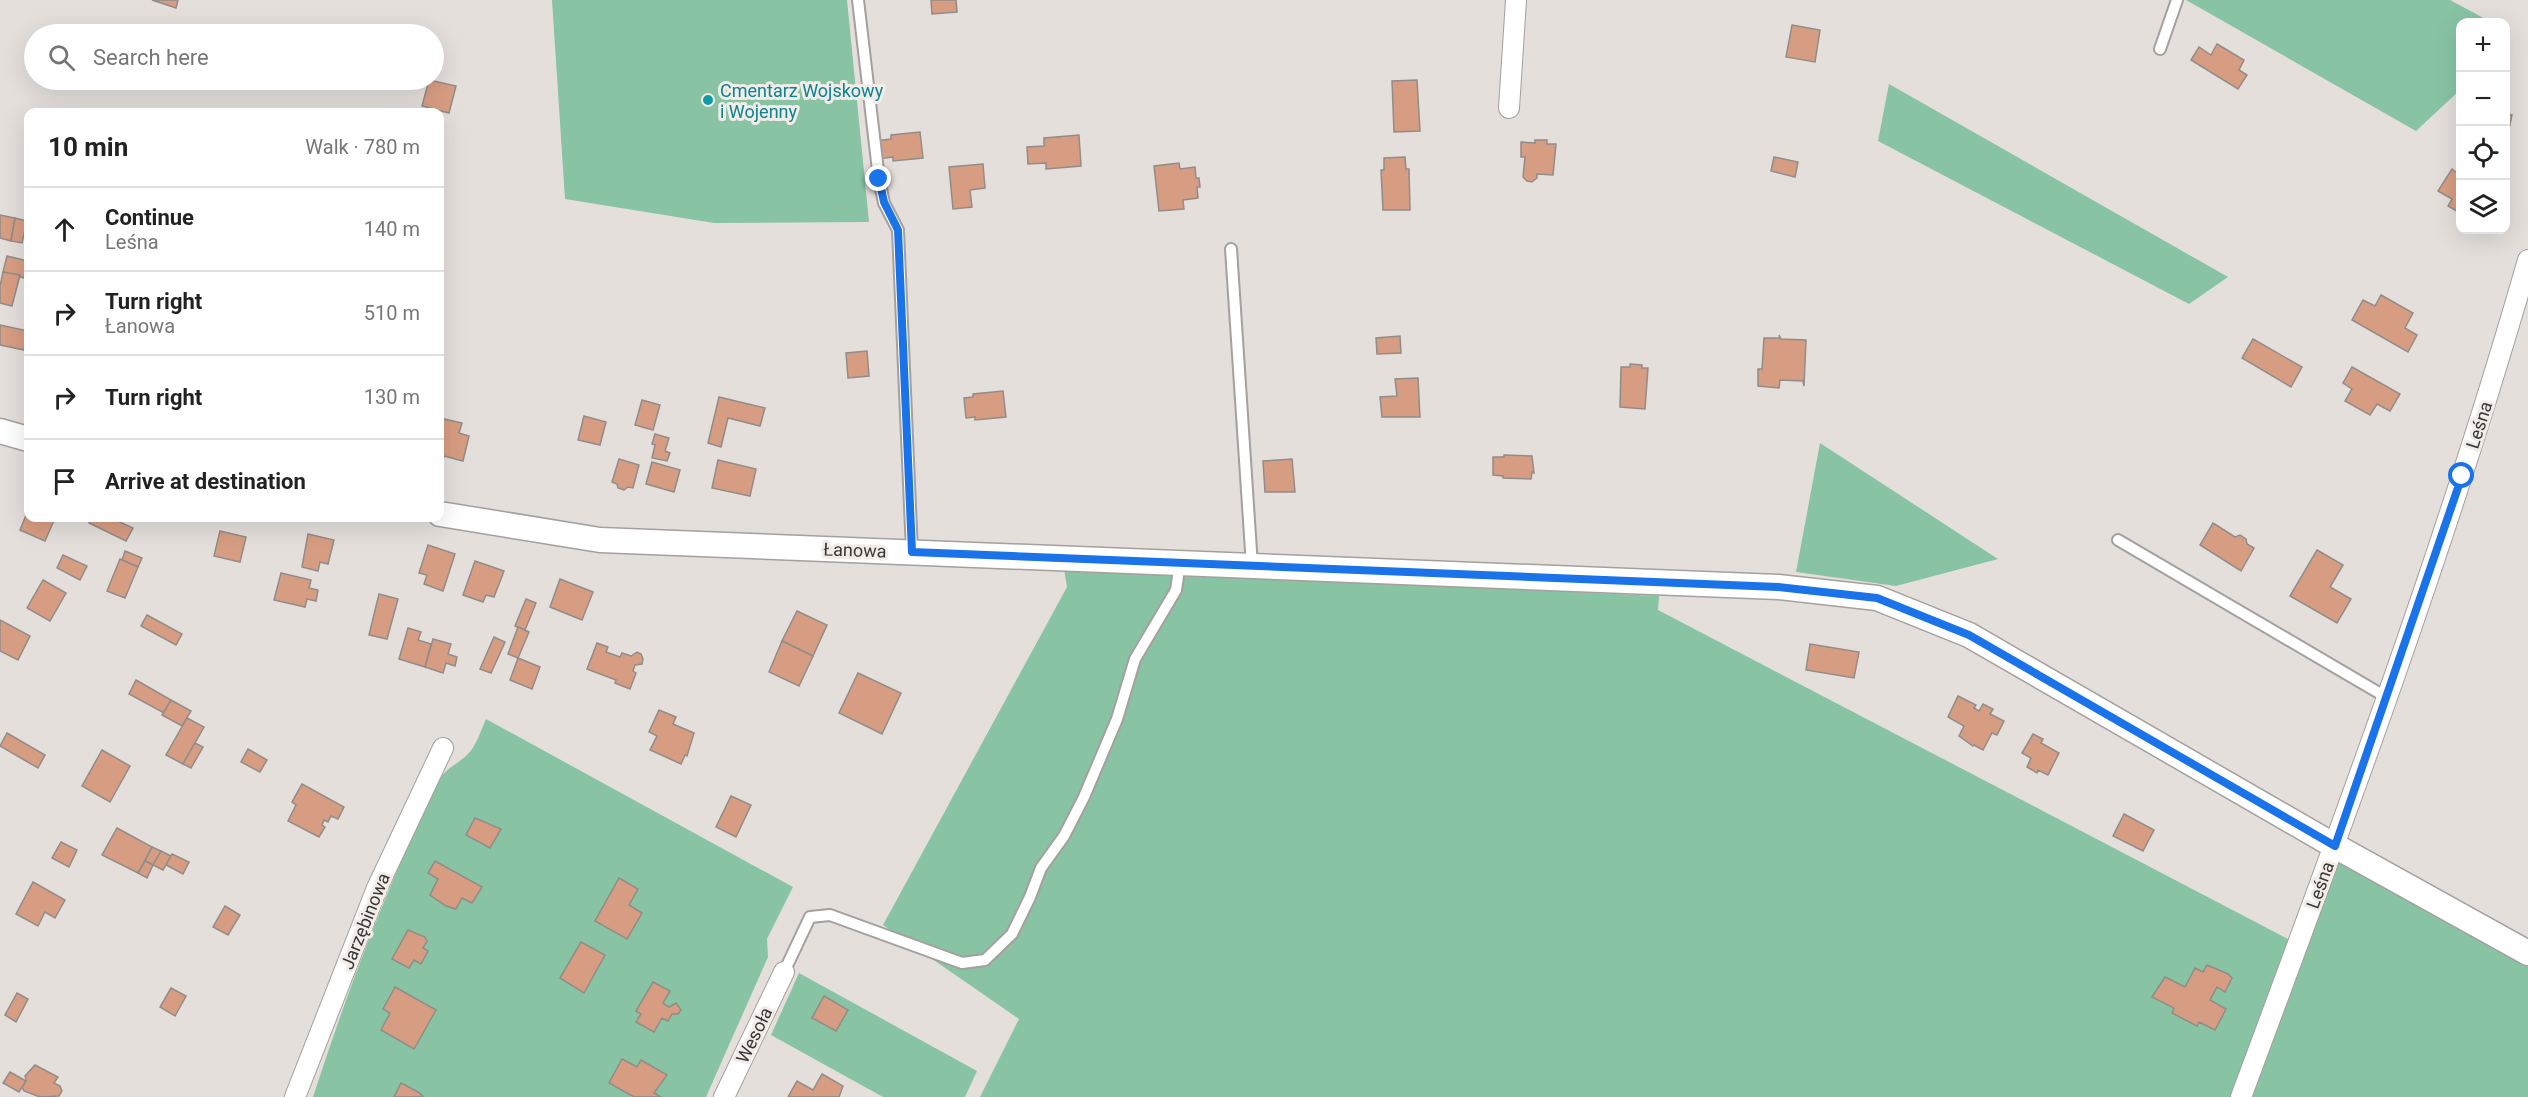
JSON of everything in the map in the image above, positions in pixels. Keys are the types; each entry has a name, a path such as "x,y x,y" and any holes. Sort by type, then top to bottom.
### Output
{"street":[{"path":"1509,108 1516,0"},
{"name":"Leśna","path":"2241,1097 2330,843 2386,697 2483,412 2528,260"},
{"path":"0,431 24,438"},
{"name":"Łanowa","path":"444,515 600,540 1778,587 1877,598 1969,635 2330,843 2528,953"},
{"name":"Jarzębinowa","path":"295,1097 377,888 443,748"},
{"name":"Wesoła","path":"724,1097 784,972"}],"lane":[{"path":"858,0 879,179 884,202 898,230 912,552"},
{"path":"2160,49 2177,0"},
{"path":"1231,249 1252,566"},
{"path":"2118,540 2386,697"},
{"path":"784,972 810,917 830,915 962,963 985,960 1012,934 1041,868 1064,836 1084,797 1117,720 1135,659 1176,590 1180,563"}],"green space":[{"name":"Cmentarz Wojskowy i Wojenny","path":"552,0 847,0 869,222 714,223 565,199"},
{"path":"2186,0 2450,0 2484,18 2456,18 2456,94 2416,131"},
{"path":"1889,84 2228,277 2189,304 1878,141"},
{"path":"1820,443 1998,559 1896,586 1796,572"},
{"path":"1064,569 1659,596 1658,610 2290,940 2231,1097 980,1097 1019,1019 883,925 1067,587"},
{"path":"486,719 793,887 767,939 768,957 706,1097 313,1097 370,935 421,817 442,775 470,752"},
{"path":"2338,860 2528,966 2528,1097 2249,1097"},
{"path":"799,973 977,1071 965,1097 883,1097 771,1035"}],"building":[{"path":"152,0 178,0 176,8"},
{"path":"931,0 956,0 957,12 932,14"},
{"path":"1792,25 1820,30 1815,62 1786,57"},
{"path":"2217,44 2244,60 2239,70 2247,75 2238,89 2191,60 2199,47 2211,55"},
{"path":"1417,80 1420,131 1394,132 1392,81"},
{"path":"444,83 456,86 449,113 444,112 444,108 422,106 426,90 444,90"},
{"path":"920,132 923,158 893,161 893,157 878,159 876,141 891,139 891,135"},
{"path":"1079,135 1081,166 1046,169 1046,163 1028,164 1027,147 1044,146 1044,138"},
{"path":"1535,140 1547,140 1547,144 1556,144 1553,175 1537,174 1537,178 1532,182 1523,177 1525,157 1521,157 1521,142 1535,143"},
{"path":"1405,157 1406,169 1409,169 1410,210 1383,210 1381,170 1384,170 1384,158"},
{"path":"1774,157 1798,162 1795,177 1771,171"},
{"path":"1179,163 1180,169 1195,167 1200,187 1197,187 1198,198 1183,200 1184,209 1159,211 1154,166"},
{"path":"983,164 985,188 970,190 972,207 953,209 949,167"},
{"path":"2452,169 2456,172 2456,211 2448,206 2452,199 2438,191"},
{"path":"0,215 15,218 11,241 0,238"},
{"path":"15,218 24,220 22,243 11,241"},
{"path":"7,256 24,260 24,278 3,272"},
{"path":"3,272 20,275 12,306 0,303"},
{"path":"2381,295 2413,313 2405,328 2417,335 2408,352 2352,320 2363,300 2375,306"},
{"path":"0,325 24,330 24,350 0,345"},
{"path":"1779,335 1781,339 1806,340 1804,386 1803,381 1780,380 1779,388 1758,386 1758,369 1762,369 1764,338 1780,338"},
{"path":"1400,336 1401,353 1377,354 1376,338"},
{"path":"2253,339 2302,367 2291,387 2242,358"},
{"path":"867,351 869,376 848,378 846,353"},
{"path":"1630,364 1648,368 1645,409 1620,407 1621,367 1630,367"},
{"path":"2352,367 2400,394 2390,411 2377,404 2370,415 2345,401 2352,389 2343,383"},
{"path":"1418,378 1420,417 1382,417 1380,397 1397,396 1395,379"},
{"path":"1003,391 1006,417 975,420 975,417 966,418 964,398 973,397 973,394"},
{"path":"719,397 765,408 760,426 728,418 721,447 708,443"},
{"path":"642,400 660,405 653,430 635,425"},
{"path":"584,416 606,422 600,445 578,440"},
{"path":"444,419 462,423 459,433 469,436 463,461 444,456"},
{"path":"655,434 669,438 665,451 670,453 667,461 652,458"},
{"path":"1504,455 1532,456 1534,473 1532,472 1531,479 1503,478 1503,476 1493,475 1493,457 1504,457"},
{"path":"619,459 639,465 633,488 628,487 624,490 612,482"},
{"path":"1292,459 1295,492 1265,492 1263,461"},
{"path":"718,460 756,469 750,496 712,488"},
{"path":"652,462 680,470 674,492 646,484"},
{"path":"24,520 24,522 53,522 45,541 20,530"},
{"path":"120,522 133,528 126,541 89,523"},
{"path":"2213,523 2235,537 2240,535 2246,539 2247,544 2254,548 2241,571 2200,545"},
{"path":"220,531 246,537 240,562 214,556"},
{"path":"308,534 334,540 328,564 320,562 318,571 302,567"},
{"path":"428,545 455,554 443,591 424,584 427,575 419,573"},
{"path":"2317,550 2343,565 2330,587 2351,599 2337,623 2290,596"},
{"path":"125,551 142,558 138,567 122,560"},
{"path":"63,555 87,566 80,580 57,568"},
{"path":"120,559 138,567 125,598 107,591"},
{"path":"475,561 504,571 494,597 486,595 483,602 463,595"},
{"path":"281,573 311,580 309,588 318,590 316,601 307,599 305,607 274,600"},
{"path":"560,579 593,592 582,620 550,607"},
{"path":"43,580 66,593 50,621 27,608"},
{"path":"379,594 398,599 387,639 369,635"},
{"path":"526,599 536,603 525,630 515,626"},
{"path":"797,611 827,625 813,656 782,641"},
{"path":"147,615 182,634 176,645 141,626"},
{"path":"0,620 30,636 18,660 0,651"},
{"path":"518,627 529,632 518,658 508,654"},
{"path":"408,628 421,632 418,640 431,644 425,667 399,659"},
{"path":"494,637 505,642 491,673 480,669"},
{"path":"433,639 451,644 448,654 457,657 455,666 446,663 443,673 425,667"},
{"path":"782,641 813,656 799,686 769,672"},
{"path":"597,643 608,647 606,652 620,657 622,653 631,656 637,652 641,654 642,664 635,665 633,671 636,673 630,689 615,683 616,680 587,669"},
{"path":"1810,644 1859,652 1854,678 1806,670"},
{"path":"518,658 540,667 532,689 510,680"},
{"path":"858,673 901,693 882,734 839,713"},
{"path":"136,680 171,700 164,713 129,694"},
{"path":"1958,696 1976,705 1974,708 1979,711 1983,704 1993,709 1990,714 2004,721 1997,735 1992,733 1983,750 1959,736 1964,726 1948,717"},
{"path":"171,700 191,711 182,726 162,715"},
{"path":"659,710 676,717 673,724 694,733 687,756 685,755 681,764 650,750 657,736 649,732"},
{"path":"187,718 204,727 183,764 166,755"},
{"path":"7,733 45,755 38,768 0,746"},
{"path":"2033,734 2043,739 2041,743 2059,753 2048,775 2038,770 2037,773 2027,767 2031,758 2022,753"},
{"path":"195,743 203,747 191,768 183,764"},
{"path":"248,749 267,760 260,772 241,762"},
{"path":"102,750 130,766 110,802 82,786"},
{"path":"302,784 344,807 338,819 331,816 328,822 324,820 322,825 325,827 319,837 288,821 296,805 292,802"},
{"path":"731,796 751,805 736,837 716,827"},
{"path":"2124,814 2154,830 2143,851 2113,836"},
{"path":"475,818 501,829 490,848 466,835"},
{"path":"117,828 152,847 138,873 102,855"},
{"path":"61,842 77,850 69,867 52,858"},
{"path":"152,847 161,851 153,865 145,861"},
{"path":"161,851 171,856 163,870 153,865"},
{"path":"172,854 189,862 183,874 166,865"},
{"path":"145,861 153,865 147,878 138,873"},
{"path":"435,861 482,887 472,903 462,898 456,909 446,906 430,895 438,879 428,873"},
{"path":"619,878 638,889 629,905 642,913 627,939 595,921"},
{"path":"33,882 65,900 55,918 45,912 38,926 16,914"},
{"path":"225,906 240,915 228,935 213,927"},
{"path":"408,930 425,937 427,941 423,948 428,951 421,964 414,960 409,968 392,959"},
{"path":"581,942 605,955 584,993 560,978"},
{"path":"2207,965 2232,978 2225,992 2217,987 2210,1000 2226,1009 2215,1030 2199,1022 2197,1026 2172,1013 2174,1008 2152,997 2165,977 2185,987 2195,968 2203,972"},
{"path":"653,982 670,991 663,1003 669,1007 676,1003 681,1010 678,1014 672,1014 668,1021 662,1018 654,1032 636,1022 641,1014 636,1011"},
{"path":"395,987 436,1010 414,1049 381,1030 390,1013 383,1009"},
{"path":"171,988 186,996 175,1016 160,1007"},
{"path":"17,993 28,999 16,1022 5,1015"},
{"path":"824,996 848,1010 836,1031 812,1018"},
{"path":"622,1059 637,1067 641,1060 667,1075 654,1093 661,1097 634,1097 609,1083"},
{"path":"35,1065 58,1077 54,1083 60,1086 62,1091 59,1096 40,1097 24,1091 22,1087 26,1080 25,1076"},
{"path":"10,1072 26,1081 19,1092 3,1083"},
{"path":"822,1074 843,1086 839,1097 788,1097 797,1081 813,1090"},
{"path":"401,1083 418,1092 424,1097 394,1097"}],"place":[{"name":"Cmentarz Wojskowy i Wojenny","path":"708,100"}],"route":[{"path":"879,179 884,202 898,230 912,552 1778,587 1877,598 1969,635 2335,846 2462,476"}]}
